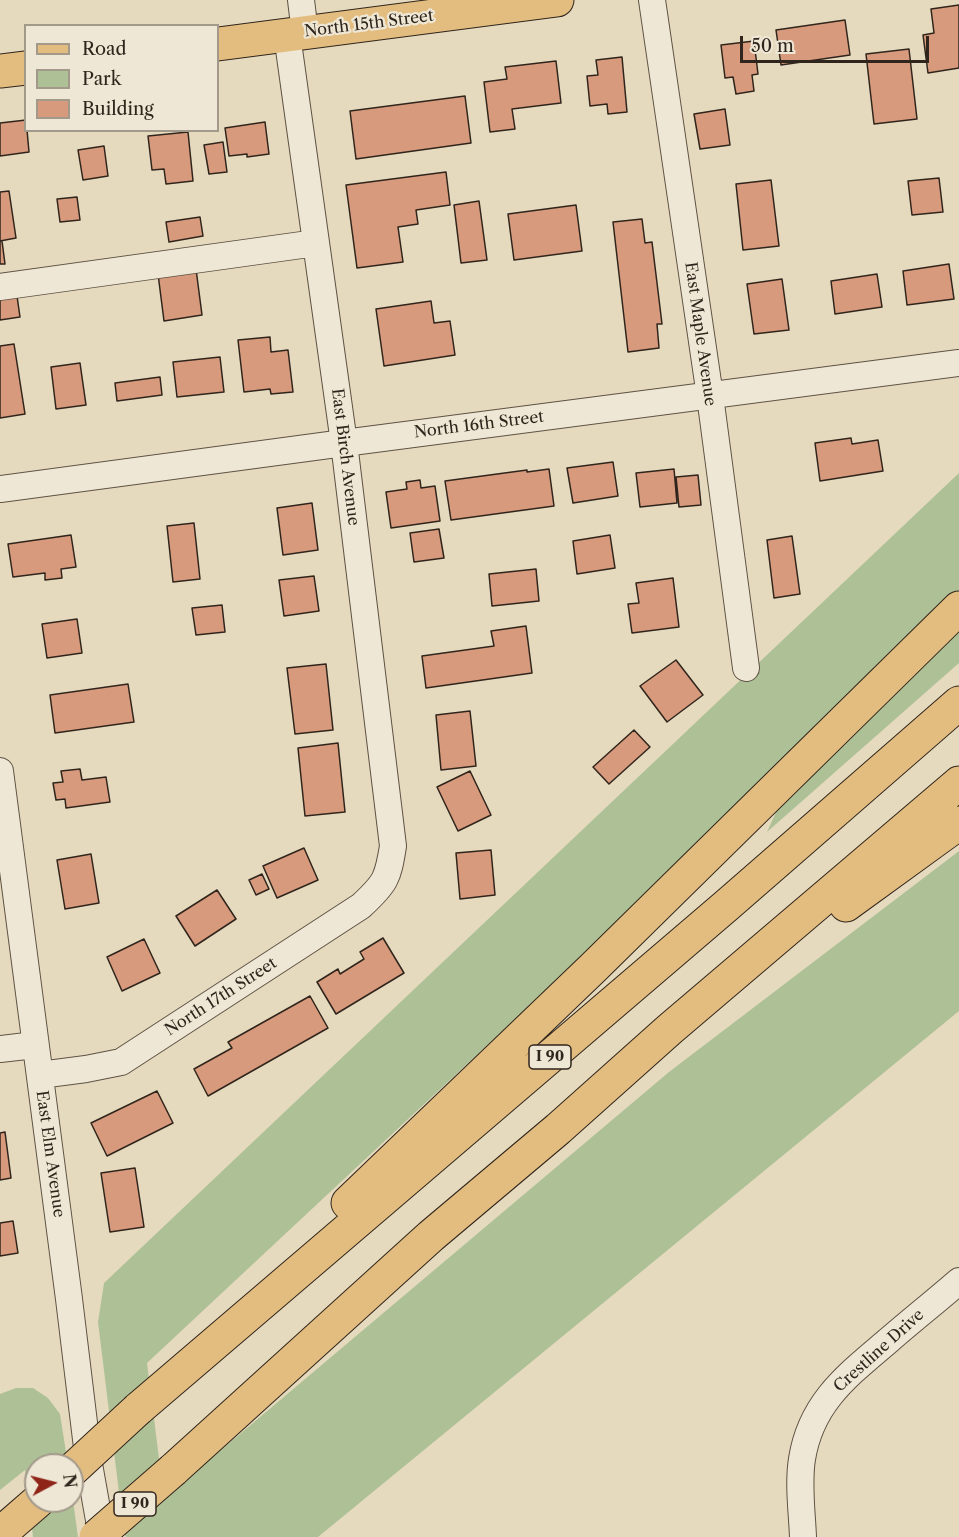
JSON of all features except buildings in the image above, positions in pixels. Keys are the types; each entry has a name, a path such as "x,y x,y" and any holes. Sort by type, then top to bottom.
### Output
{"main road":[{"name":"North 15th Street","path":"219,44 485,5 557,0"},
{"path":"0,71 24,68"},
{"name":"I 90","path":"207,1351 318,1232 601,960 959,608"},
{"name":"I 90","path":"84,1459 138,1409 726,906 959,703"},
{"name":"I 90","path":"96,1537 432,1236 558,1129 670,1029 959,783"},
{"path":"670,1029 959,823"},
{"path":"0,1534 24,1513"}],"street":[{"name":"East Birch Avenue","path":"301,0 296,34 316,243 344,443 393,846 385,880"},
{"name":"East Maple Avenue","path":"652,0 710,396 746,668"},
{"path":"0,287 316,243"},
{"name":"North 16th Street","path":"0,489 959,363"},
{"name":"East Elm Avenue","path":"0,771 10,924 40,1076 89,1464 102,1537"},
{"name":"North 17th Street","path":"40,1076 121,1062 361,906 385,880"},
{"path":"0,1049 35,1045"},
{"name":"Crestline Drive","path":"803,1537 802,1460 809,1431 819,1410 834,1389 959,1281"}],"green space":[{"path":"959,473 959,590 617,924 147,1363 164,1498 669,1072 959,851 959,1011 318,1537 126,1537 98,1322 104,1283"},
{"path":"959,629 959,663 767,832 777,810"},
{"path":"16,1388 33,1388 48,1398 60,1414 66,1453 24,1453 24,1471 0,1490 0,1394"},
{"path":"30,1513 75,1513 78,1537 33,1537"}]}
